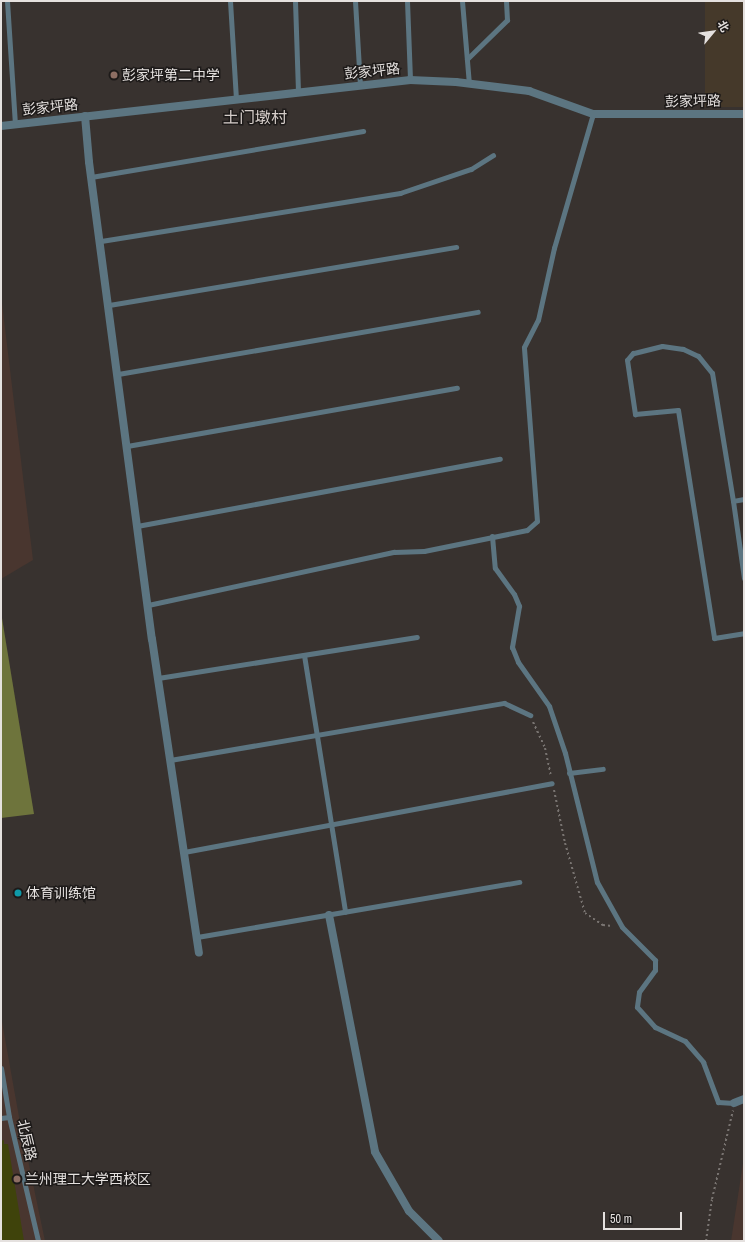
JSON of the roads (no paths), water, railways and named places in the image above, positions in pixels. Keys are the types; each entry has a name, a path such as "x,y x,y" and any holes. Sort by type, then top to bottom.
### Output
{"street":[{"name":"彭家坪路","path":"1,126 410,80 469,84 529,91 593,114 744,114"},
{"path":"85,116 91,177 101,241 137,526 199,952"},
{"path":"329,915 375,1152 409,1211 439,1241"},
{"path":"734,1104 744,1099"}],"lane":[{"path":"7,1 15,124"},
{"path":"230,1 236,99"},
{"path":"294,1 298,92"},
{"path":"355,1 360,86"},
{"path":"407,1 410,80"},
{"path":"462,1 469,84"},
{"path":"467,59 507,20 506,1"},
{"path":"148,605 394,552 424,551 527,530 537,521 524,347 538,320 554,248 593,114"},
{"path":"91,177 363,131"},
{"path":"101,241 400,193 471,169 493,155"},
{"path":"109,305 456,247"},
{"path":"118,374 478,312"},
{"path":"744,578 734,501 712,373 698,356 682,350 662,346 633,353 627,360 635,414 678,410 714,638 744,633"},
{"path":"127,446 457,388"},
{"path":"137,526 500,459"},
{"path":"734,501 744,499"},
{"path":"492,536 494,568 514,594 519,606 512,647 518,662 549,706 570,773 597,882 622,927 655,960 655,970 639,992 637,1007 655,1027 685,1041 703,1062 718,1102 734,1104"},
{"path":"158,678 417,638"},
{"path":"304,655 345,912"},
{"path":"170,760 504,703 530,715"},
{"path":"570,773 603,768"},
{"path":"184,852 552,783"},
{"path":"197,938 519,882"},
{"name":"北辰路","path":"1,1068 9,1117 38,1241"},
{"path":"1,1118 9,1117"}],"place":[{"name":"彭家坪第二中学","path":"114,75"},
{"name":"体育训练馆","path":"18,893"},
{"name":"兰州理工大学西校区","path":"17,1179"}],"district":[{"name":"土门墩村","path":"255,117"}]}
